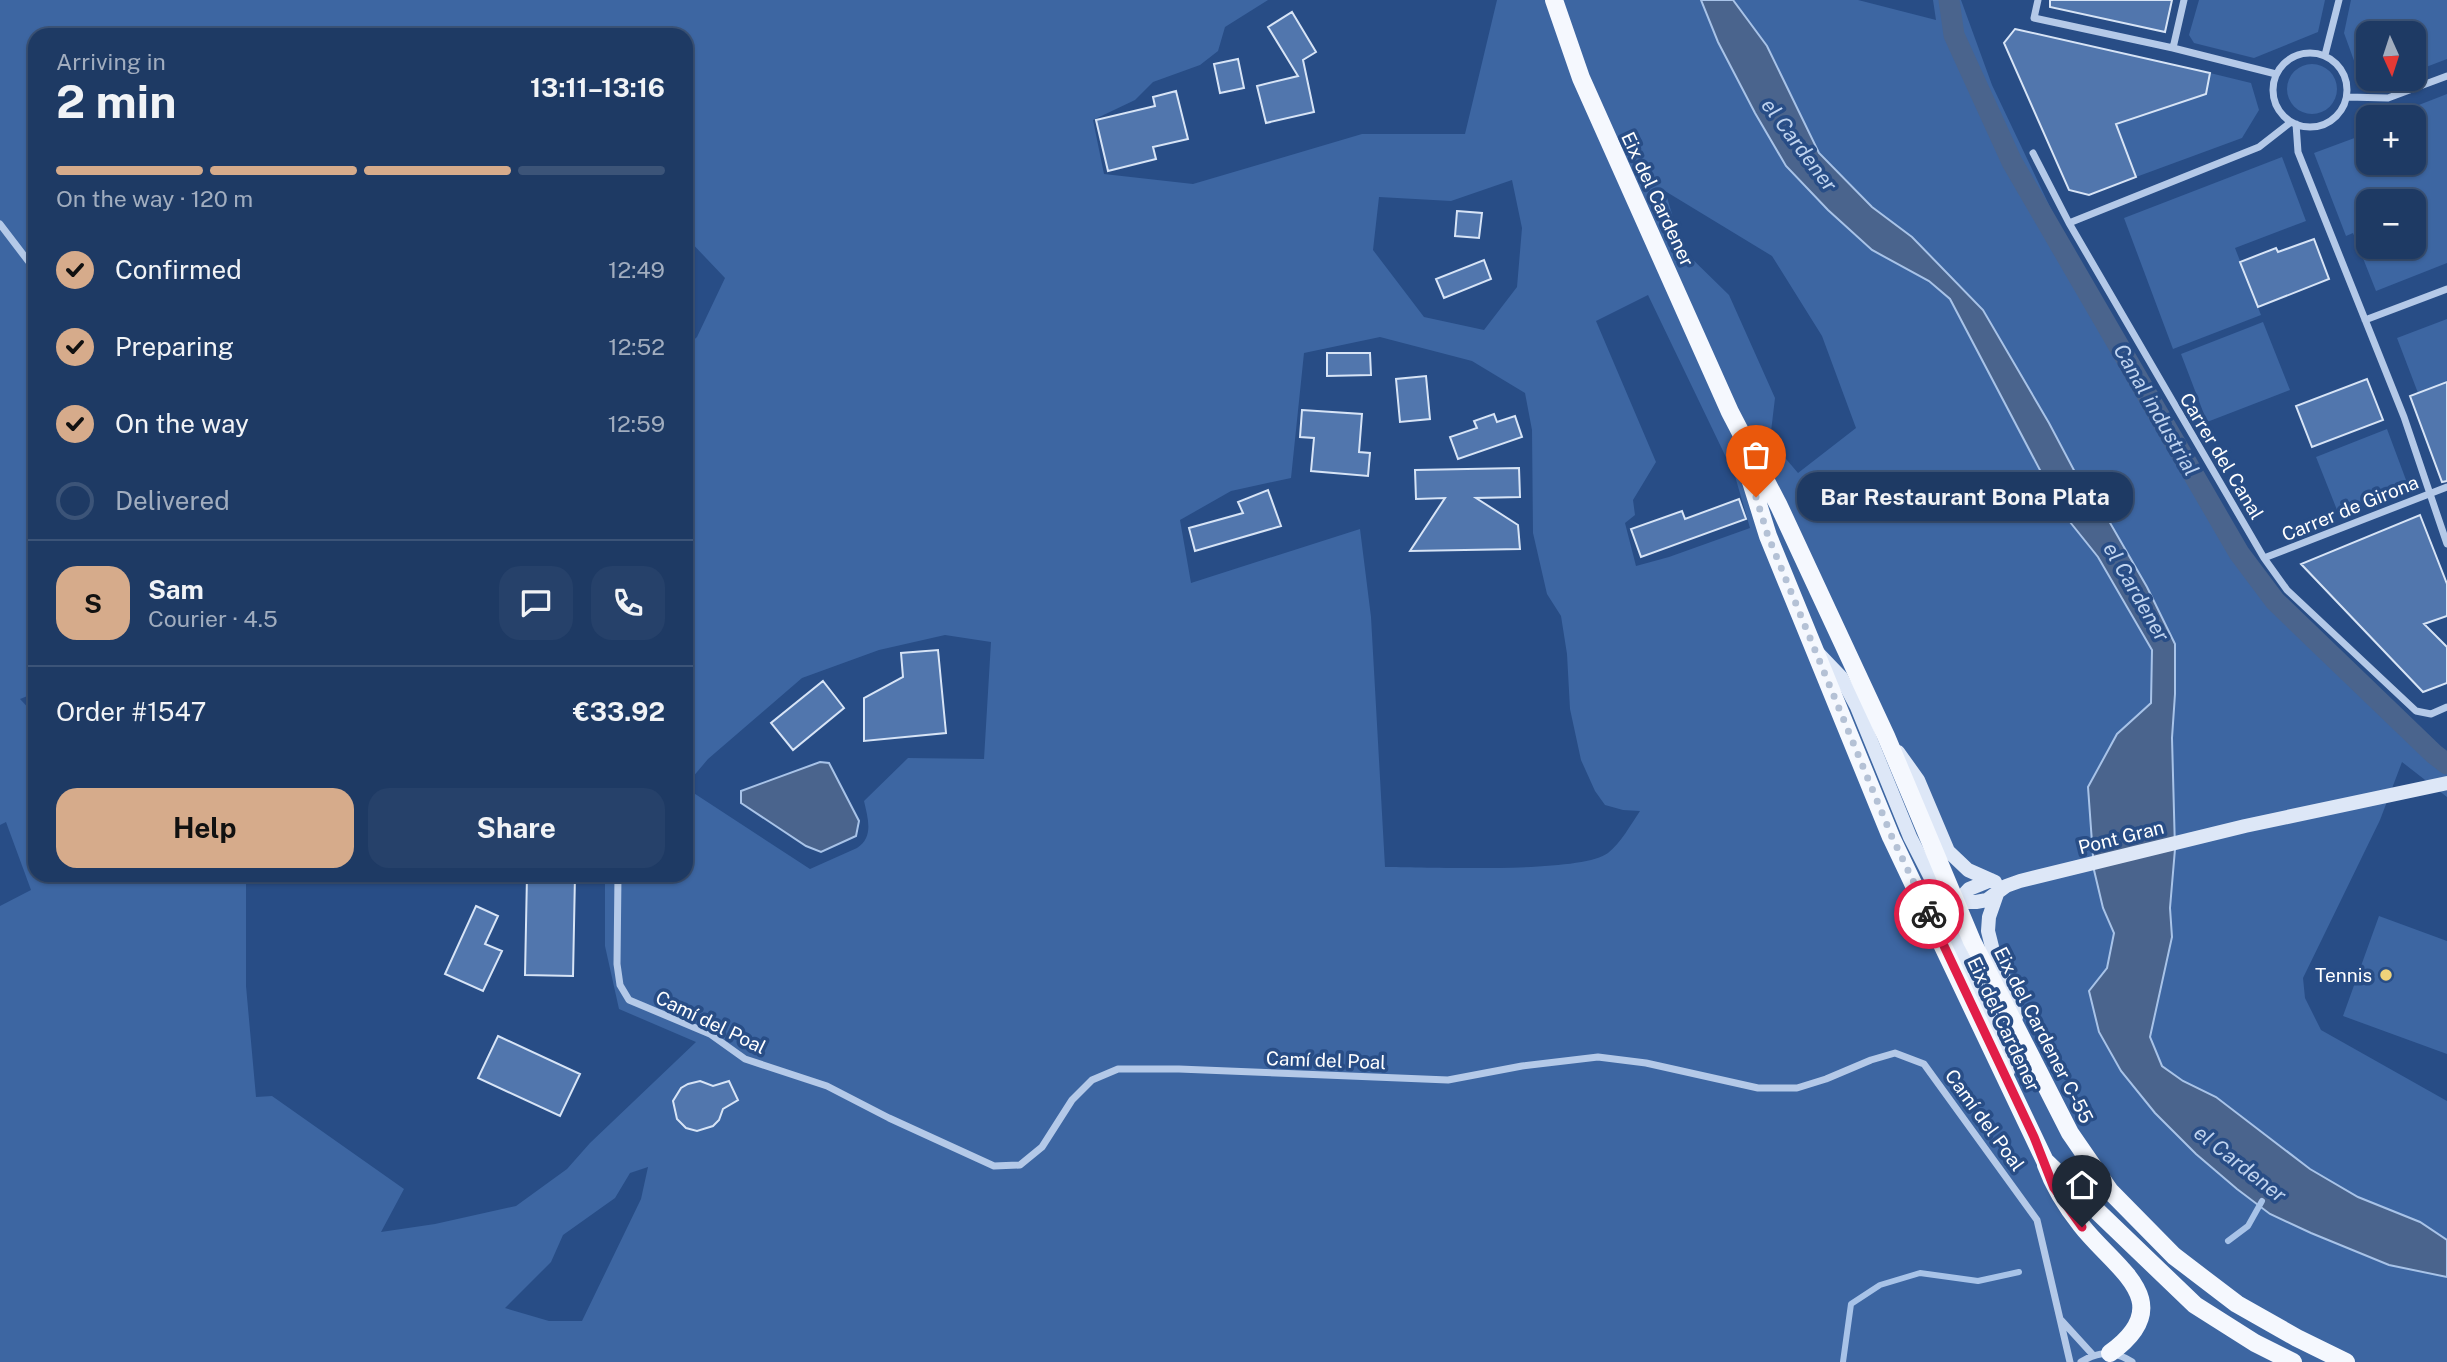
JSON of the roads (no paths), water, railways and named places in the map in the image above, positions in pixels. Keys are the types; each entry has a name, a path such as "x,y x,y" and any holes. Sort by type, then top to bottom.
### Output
{"main road":[{"name":"Eix del Cardener","path":"1554,0 1592,103 1730,412 1779,506 1886,736"},
{"name":"Eix del Cardener","path":"1730,412 1768,536 1892,837 2045,1161 2195,1305 2255,1343 2293,1362"},
{"name":"Eix del Cardener C-55","path":"1886,736 1972,942 2070,1133 2094,1171 2135,1218 2174,1256 2237,1304 2346,1362"},
{"path":"2045,1161 2054,1188 2082,1227 2136,1284 2140,1303 2139,1322 2127,1341 2102,1354"}],"street":[{"path":"2038,0 2034,18 2173,48 2276,74"},
{"path":"2173,48 2185,0"},
{"path":"2325,55 2339,0"},
{"path":"2316,52 2325,55 2341,68 2346,77 2347,97 2339,114 2324,125 2305,127 2294,123 2284,116 2274,100 2273,83 2276,74 2281,66 2297,55 2316,52"},
{"path":"2347,97 2388,99 2447,76"},
{"path":"2069,223 2259,147 2294,123"},
{"path":"2294,123 2298,152 2404,417 2447,544"},
{"name":"Carrer del Canal","path":"2033,153 2069,223 2264,558 2287,590 2416,711 2431,714 2447,707"},
{"path":"0,224 28,261"},
{"path":"2365,320 2447,289"},
{"name":"Carrer de Girona","path":"2264,558 2447,487"},
{"path":"1816,652 1841,677 1857,707 1910,837 1936,887 1957,902 1951,913 1959,949 2000,1036 2012,1089"},
{"path":"1886,736 1918,779 1948,851 1968,870 2004,885 1989,917 1987,932 2008,986 2022,1039"},
{"name":"Pont Gran","path":"1957,902 1969,889 2004,885 2245,826 2446,784"},
{"name":"Camí del Poal","path":"618,882 617,964 620,985 629,1000 710,1034 745,1059 827,1086 900,1124 994,1166 1020,1165 1042,1147 1072,1100 1092,1080 1118,1069 1448,1080 1522,1066 1598,1058 1646,1063 1758,1088 1797,1088 1826,1079 1871,1059 1895,1053 1924,1064 2037,1220 2070,1362"},
{"path":"2059,1318 2102,1354"},
{"path":"2081,1362 2102,1354 2123,1356 2132,1362"}],"water":[{"name":"el Cardener","path":"1701,0 1733,0 1767,46 1819,153 1872,207 1912,237 1983,310 2086,493 2109,521 2147,587 2175,644 2172,738 2175,849 2170,908 2172,937 2150,1037 2162,1066 2183,1081 2216,1097 2310,1169 2358,1197 2420,1222 2447,1240 2447,1277 2389,1265 2270,1214 2196,1154 2155,1113 2121,1071 2099,1032 2089,991 2107,968 2114,933 2103,908 2094,870 2088,787 2117,734 2151,703 2152,650 2098,557 2062,512 1950,299 1929,281 1872,250 1828,210 1786,166 1718,42"},
{"path":"820,762 829,763 859,821 856,836 821,852 806,846 741,803 741,791"}],"waterway":[{"name":"Canal industrial","path":"1949,0 1954,35 2012,162 2239,553 2275,601 2447,764"},
{"name":"el Cardener","path":"2228,1241 2248,1226 2262,1201"},
{"path":"1843,1362 1851,1304 1880,1285 1920,1273 1978,1281 2019,1272"}],"place":[{"name":"Bar Restaurant Bona Plata","path":"1756,497"},
{"name":"Tennis","path":"2386,975"}]}
